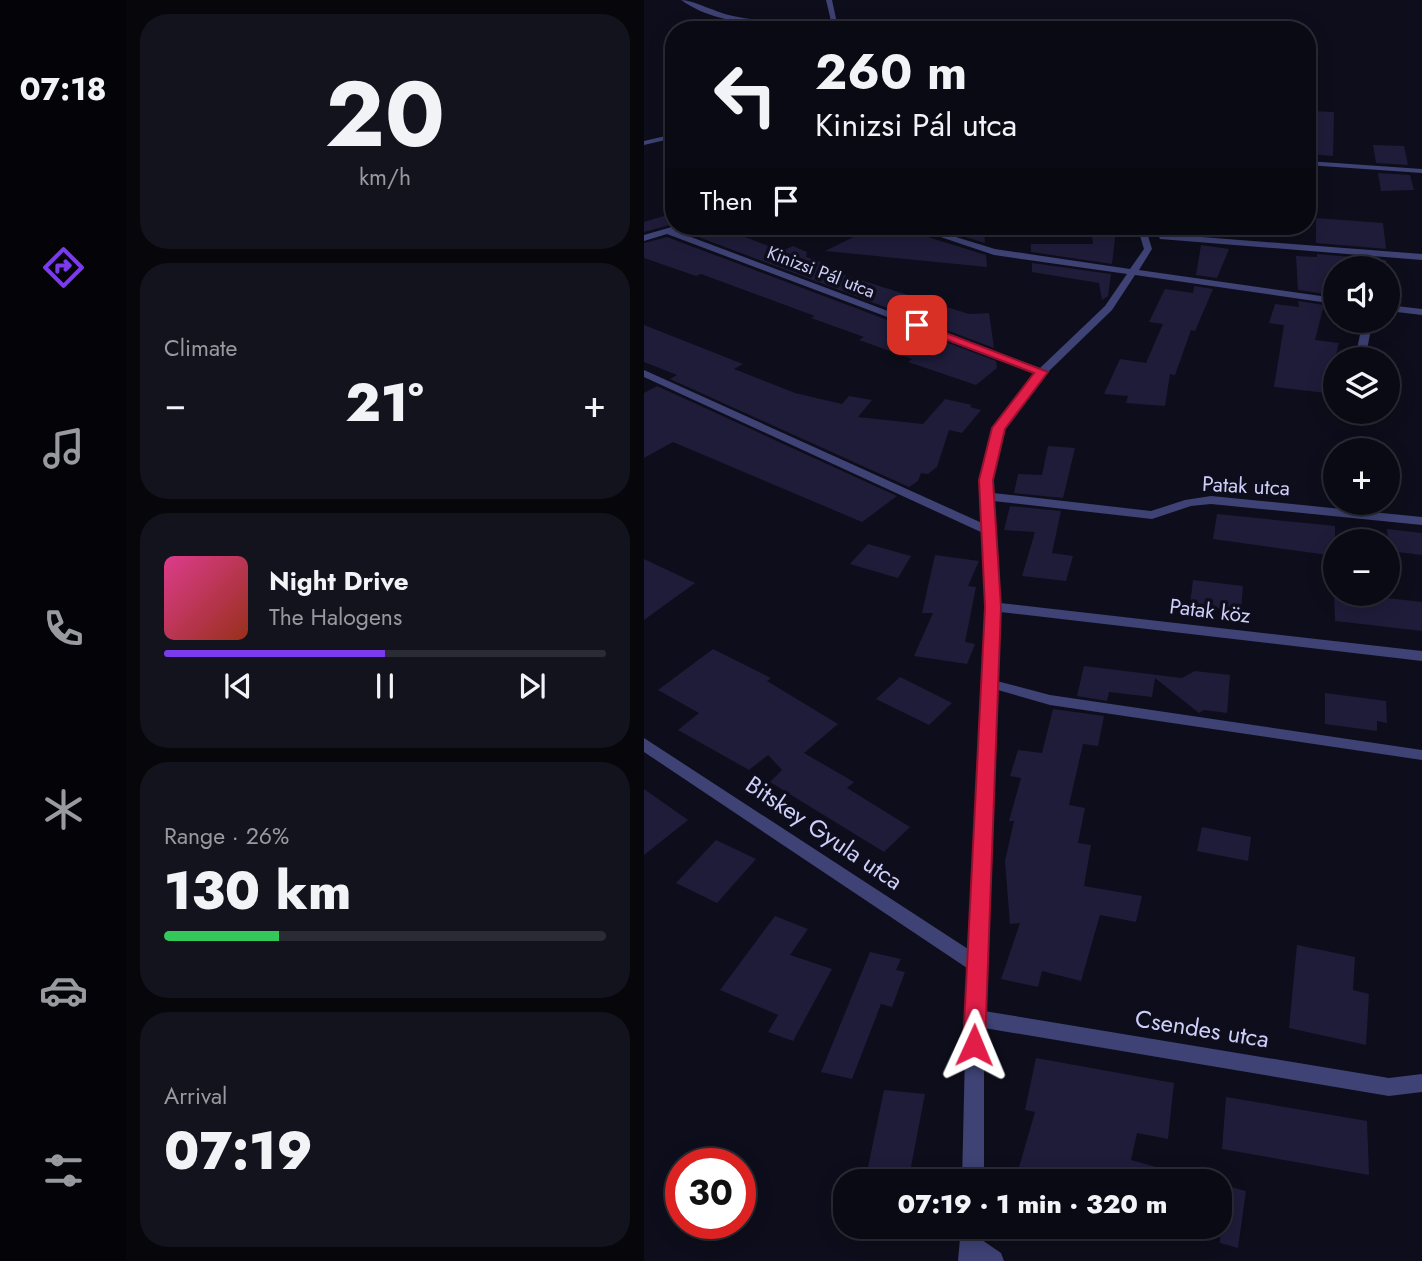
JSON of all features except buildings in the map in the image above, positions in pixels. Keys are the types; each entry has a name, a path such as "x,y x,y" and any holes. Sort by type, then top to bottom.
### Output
{"street":[{"path":"684,0 700,11 721,16 802,21"},
{"path":"830,0 834,21"},
{"path":"644,143 665,138"},
{"path":"1316,164 1422,171"},
{"path":"644,238 665,232"},
{"name":"Kinizsi Pál utca","path":"678,235 1042,372"},
{"path":"940,235 994,252 1323,299"},
{"path":"1144,235 1148,249"},
{"path":"973,1169 974,1018 993,607 986,480 998,428 1042,372 1109,308 1148,249 1163,237 1422,257"},
{"path":"1400,309 1422,312"},
{"path":"644,373 988,530"},
{"name":"Patak utca","path":"986,496 1128,514 1152,515 1189,503 1210,500 1422,521"},
{"name":"Patak köz","path":"993,607 1422,656"},
{"name":"Bitskey Gyula utca","path":"644,744 976,964"},
{"name":"Csendes utca","path":"974,1018 1389,1087 1422,1083"},
{"path":"971,1245 993,1261"}],"lane":[{"path":"989,683 1050,700 1422,754"}],"route":[{"path":"917,325 1042,372 998,428 986,480 993,607 974,1045"}]}
